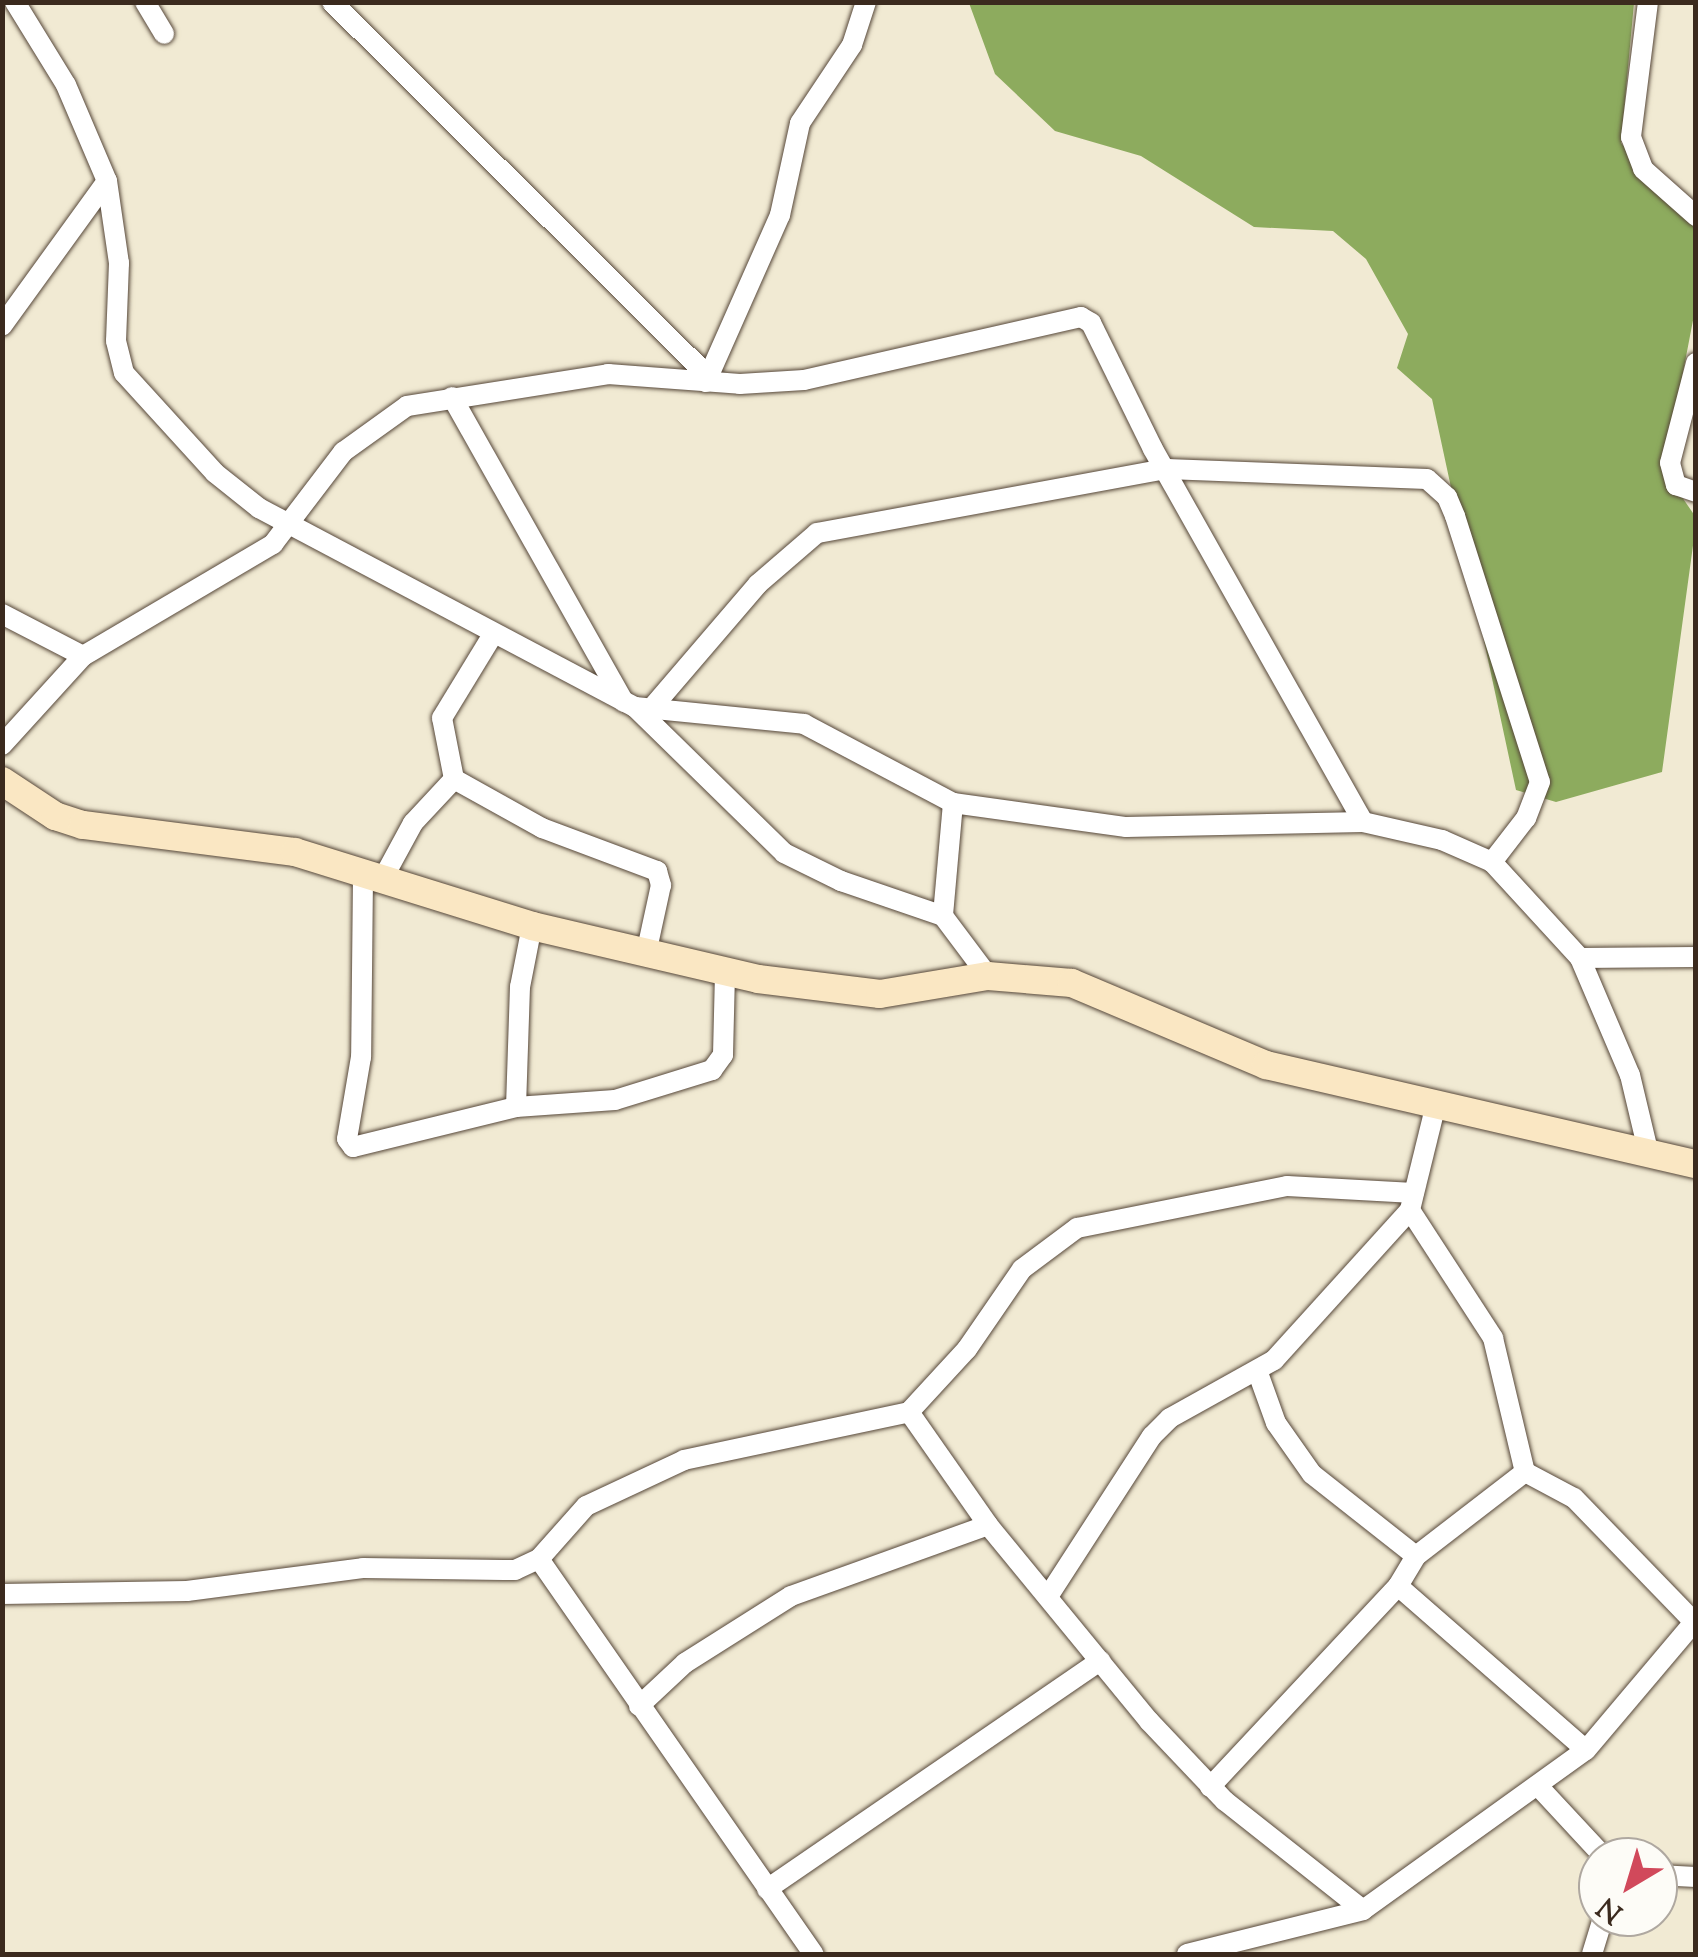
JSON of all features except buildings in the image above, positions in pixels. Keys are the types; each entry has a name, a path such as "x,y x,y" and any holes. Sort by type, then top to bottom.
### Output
{"street":[{"path":"15,2 66,85 108,181 119,263 116,341 124,373 243,498 492,636 636,706 804,724 953,803 1126,827 1363,822 1442,840 1492,862 1580,958 1630,1075 1648,1155"},
{"path":"145,2 164,34"},
{"path":"332,2 707,379"},
{"path":"707,379 780,214 800,123 852,45 866,2"},
{"path":"1648,2 1631,137 1643,170 1696,216"},
{"path":"2,326 108,181"},
{"path":"2,745 83,656 207,588 274,544 325,472 362,435 407,406 608,374 707,379 849,373 1081,317 1091,323 1167,470 1363,822"},
{"path":"1696,363 1670,463 1676,484 1696,492"},
{"path":"452,397 636,706 784,853 841,881 943,916 988,976"},
{"path":"636,706 817,532 1167,470 1356,472 1438,485 1455,516 1540,782 1526,818 1492,862"},
{"path":"2,614 83,656"},
{"path":"492,636 442,718 454,779 542,828 657,871 661,884 646,954"},
{"path":"454,779 413,823 372,879 361,1056 349,1144 380,1143 516,1107 590,1106 712,1070 723,1055 725,971"},
{"path":"2,781 55,816 84,825 295,852 532,926 814,990 880,994 988,976 1072,983 1266,1065 1696,1164"},
{"path":"943,916 953,803"},
{"path":"516,1107 520,987 532,926"},
{"path":"1580,958 1696,957"},
{"path":"1049,1595 1152,1436 1193,1404 1258,1373 1412,1202 1436,1104"},
{"path":"2,1594 187,1591 363,1568 494,1572 539,1559 586,1506 684,1460 909,1412 960,1358 1022,1269 1077,1228 1122,1214 1287,1186 1412,1202"},
{"path":"1187,1954 1363,1910 1539,1788 1586,1750 1695,1621 1574,1498 1525,1472 1493,1338 1412,1202"},
{"path":"1258,1373 1276,1422 1312,1474 1416,1556"},
{"path":"909,1412 988,1525 1100,1662 1210,1787 1363,1910"},
{"path":"1210,1787 1398,1586 1416,1556 1525,1472"},
{"path":"639,1706 685,1663 791,1596 988,1525"},
{"path":"539,1559 814,1954"},
{"path":"1398,1586 1586,1750"},
{"path":"767,1888 1100,1662"},
{"path":"1539,1788 1585,1837"}],"green space":[{"path":"969,3 1634,3 1621,143 1673,204 1696,220 1695,310 1664,471 1695,516 1695,531 1662,772 1556,802 1516,790 1432,399 1397,368 1408,334 1366,259 1333,231 1254,227 1141,156 1055,131 995,74"}]}
